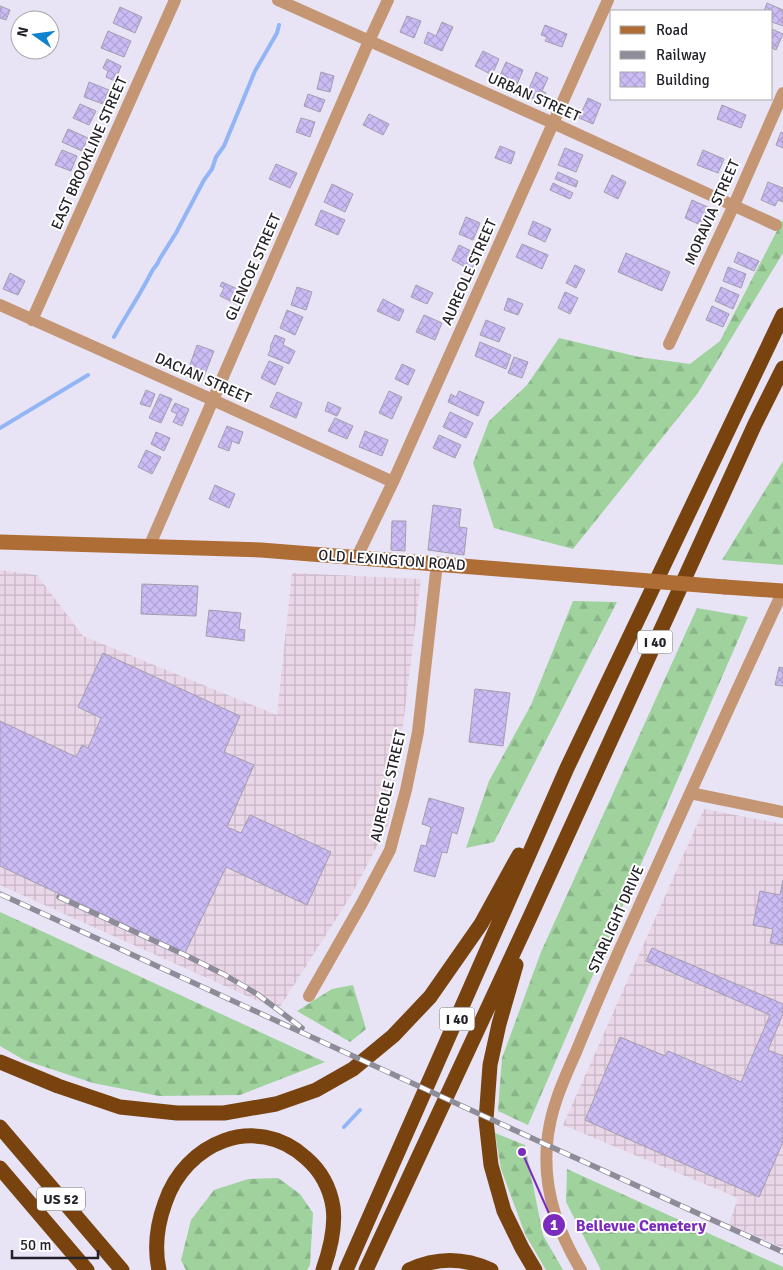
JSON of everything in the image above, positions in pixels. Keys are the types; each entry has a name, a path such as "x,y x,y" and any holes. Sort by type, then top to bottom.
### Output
{"highway":[{"name":"I 40","path":"346,1270 566,768 783,315"},
{"name":"I 40","path":"366,1270 755,424 783,368"},
{"path":"0,1062 58,1086 120,1107 177,1112 224,1113 276,1104 316,1090 353,1070 393,1036 430,997 481,924 566,768"},
{"path":"530,916 499,1024 490,1065 486,1120 491,1165 504,1210 535,1270"},
{"name":"US 52","path":"0,1127 122,1270"},
{"path":"158,1270 156,1248 159,1220 167,1196 180,1173 196,1156 206,1149 220,1142 238,1137 254,1136 273,1138 295,1149 313,1164 324,1180 332,1202 333,1216 330,1252 323,1270"},
{"name":"US 52","path":"0,1168 87,1270"},
{"path":"409,1270 432,1262 448,1260 464,1261 491,1270"}],"main road":[{"name":"OLD LEXINGTON ROAD","path":"0,542 261,550 783,591"}],"street":[{"name":"EAST BROOKLINE STREET","path":"32,320 175,0"},
{"name":"URBAN STREET","path":"278,0 776,225"},
{"name":"GLENCOE STREET","path":"149,547 388,0"},
{"name":"AUREOLE STREET","path":"357,557 393,482 608,0"},
{"name":"MORAVIA STREET","path":"669,344 734,205 783,93"},
{"name":"DACIAN STREET","path":"0,305 393,482"},
{"name":"AUREOLE STREET","path":"309,996 390,850 406,790 418,732 437,564"},
{"name":"STARLIGHT DRIVE","path":"581,1270 564,1240 550,1195 547,1174 547,1145 553,1111 561,1086 592,1013 783,591"},
{"path":"690,793 783,812"}],"shaded area":[{"path":"0,570 37,575 83,636 277,715 292,573 421,579 400,750 388,825 352,894 278,1010 0,885"},
{"path":"704,809 783,824 783,1248 729,1224 738,1198 563,1125"}],"green space":[{"path":"783,219 783,253 698,393 573,549 494,528 473,463 489,421 527,385 559,338 639,357 690,364 720,341"},
{"path":"783,461 783,565 722,560"},
{"path":"573,601 617,602 494,842 466,848 489,781 531,705"},
{"path":"697,608 748,617 528,1125 498,1111 502,1058 541,952"},
{"path":"0,912 325,1062 240,1095 159,1096 93,1083 24,1060 0,1046"},
{"path":"353,985 366,1029 350,1042 297,1011 332,989"},
{"path":"495,1133 525,1145 543,1235 563,1270 546,1270 525,1234 501,1169"},
{"path":"567,1169 783,1267 783,1270 601,1270 566,1202"},
{"path":"278,1178 300,1194 313,1213 310,1265 307,1270 186,1270 181,1260 191,1220 214,1190 248,1179"}],"building":[{"path":"767,3 783,10 783,26 773,22 773,10 764,10"},
{"path":"0,6 10,10 6,20 0,18"},
{"path":"120,7 142,17 135,33 113,23"},
{"path":"407,16 421,21 414,38 400,32"},
{"path":"442,22 453,27 442,51 424,43 428,32 436,36"},
{"path":"545,25 567,34 562,47 545,41 547,37 541,35"},
{"path":"773,29 783,34 776,50 773,48"},
{"path":"108,31 131,41 124,57 101,48"},
{"path":"483,51 499,59 492,75 475,66"},
{"path":"107,59 121,66 115,81 106,77 108,71 103,68"},
{"path":"506,62 523,70 516,87 498,80"},
{"path":"321,72 334,76 330,92 317,89"},
{"path":"536,72 548,78 542,91 546,93 541,103 526,96"},
{"path":"89,82 109,90 103,104 84,97"},
{"path":"308,94 325,100 320,112 304,106"},
{"path":"588,98 601,104 593,124 579,118"},
{"path":"80,104 96,111 89,125 73,118"},
{"path":"722,105 746,115 741,128 717,119"},
{"path":"369,114 389,124 383,135 363,125"},
{"path":"301,118 315,122 310,137 296,132"},
{"path":"68,129 88,138 82,151 62,142"},
{"path":"781,132 783,133 783,148 776,145"},
{"path":"500,146 515,152 511,164 495,158"},
{"path":"565,148 583,155 576,172 558,165"},
{"path":"62,150 77,156 71,171 55,165"},
{"path":"703,150 724,159 718,173 697,165"},
{"path":"276,164 297,173 290,188 269,179"},
{"path":"558,172 578,181 576,187 555,179"},
{"path":"612,175 626,182 618,199 604,192"},
{"path":"768,182 783,188 783,202 778,200 775,206 761,200"},
{"path":"553,183 573,193 570,199 550,190"},
{"path":"332,184 353,194 345,212 324,202"},
{"path":"692,200 712,209 705,227 685,218"},
{"path":"321,210 345,220 338,235 315,225"},
{"path":"466,217 480,223 473,240 459,234"},
{"path":"533,221 551,229 545,242 528,234"},
{"path":"522,244 548,255 542,269 516,257"},
{"path":"459,245 479,255 471,270 452,260"},
{"path":"738,252 759,261 754,271 734,262"},
{"path":"626,253 670,272 662,291 618,272"},
{"path":"575,265 585,270 576,288 566,283"},
{"path":"728,267 746,274 741,288 723,281"},
{"path":"10,273 25,281 18,295 3,289"},
{"path":"222,282 244,292 238,305 220,296 224,288 220,286"},
{"path":"416,285 433,293 427,304 411,297"},
{"path":"297,287 312,292 306,310 291,305"},
{"path":"721,287 739,295 733,309 715,301"},
{"path":"565,292 578,298 570,314 558,308"},
{"path":"508,298 523,304 518,315 504,310"},
{"path":"383,299 404,310 399,321 377,311"},
{"path":"712,306 729,314 723,327 706,320"},
{"path":"287,310 303,317 295,335 280,328"},
{"path":"424,315 442,323 435,340 416,332"},
{"path":"486,320 505,328 499,342 480,335"},
{"path":"275,335 285,339 283,345 295,351 289,364 268,355"},
{"path":"480,342 511,355 506,369 475,356"},
{"path":"197,345 214,351 203,379 187,373"},
{"path":"514,357 528,362 522,378 508,373"},
{"path":"269,361 283,367 275,385 261,378"},
{"path":"402,364 415,370 408,385 395,379"},
{"path":"146,390 155,394 150,407 140,404"},
{"path":"389,391 402,397 392,419 379,413"},
{"path":"459,391 484,402 478,416 448,402 451,394 456,397"},
{"path":"277,392 302,403 296,418 270,407"},
{"path":"160,394 172,399 161,423 149,418"},
{"path":"328,402 341,408 337,416 325,411"},
{"path":"175,403 189,409 182,426 173,422 177,414 171,411"},
{"path":"450,412 473,423 466,438 443,427"},
{"path":"335,418 353,426 347,439 328,431"},
{"path":"227,426 243,432 239,444 232,441 229,451 218,447"},
{"path":"365,431 388,440 382,456 359,447"},
{"path":"156,432 170,438 164,451 151,444"},
{"path":"439,435 461,445 455,458 433,448"},
{"path":"146,450 161,457 152,474 138,467"},
{"path":"215,485 235,494 229,508 209,499"},
{"path":"433,505 461,509 459,527 467,528 464,555 428,550"},
{"path":"392,521 406,521 405,551 391,550"},
{"path":"142,584 198,586 196,616 141,614"},
{"path":"209,610 241,613 239,629 245,630 244,641 206,636"},
{"path":"103,653 240,716 224,752 254,765 227,827 241,833 250,815 331,852 307,905 226,867 185,953 0,866 0,721 76,757 82,745 88,748 101,718 78,707"},
{"path":"779,667 783,668 783,686 775,685"},
{"path":"475,689 510,693 503,746 469,742"},
{"path":"429,798 464,808 457,834 452,832 447,853 442,852 435,877 414,871 421,845 426,846 431,827 422,824"},
{"path":"783,880 783,945 770,943 773,929 753,925 760,891 780,895"},
{"path":"652,948 783,1004 783,1014 768,1050 783,1056 783,1142 759,1197 585,1120 620,1037 665,1056 668,1051 741,1082 770,1015 646,961"}],"waterway":[{"path":"114,337 212,169 216,157 224,146 255,71 277,33 279,25"},
{"path":"0,428 88,375"},
{"path":"344,1127 360,1110"}],"railway":[{"path":"0,894 783,1252"},
{"path":"59,897 225,975 257,994 302,1028"}],"place":[{"name":"Bellevue Cemetery","path":"522,1152"}]}
